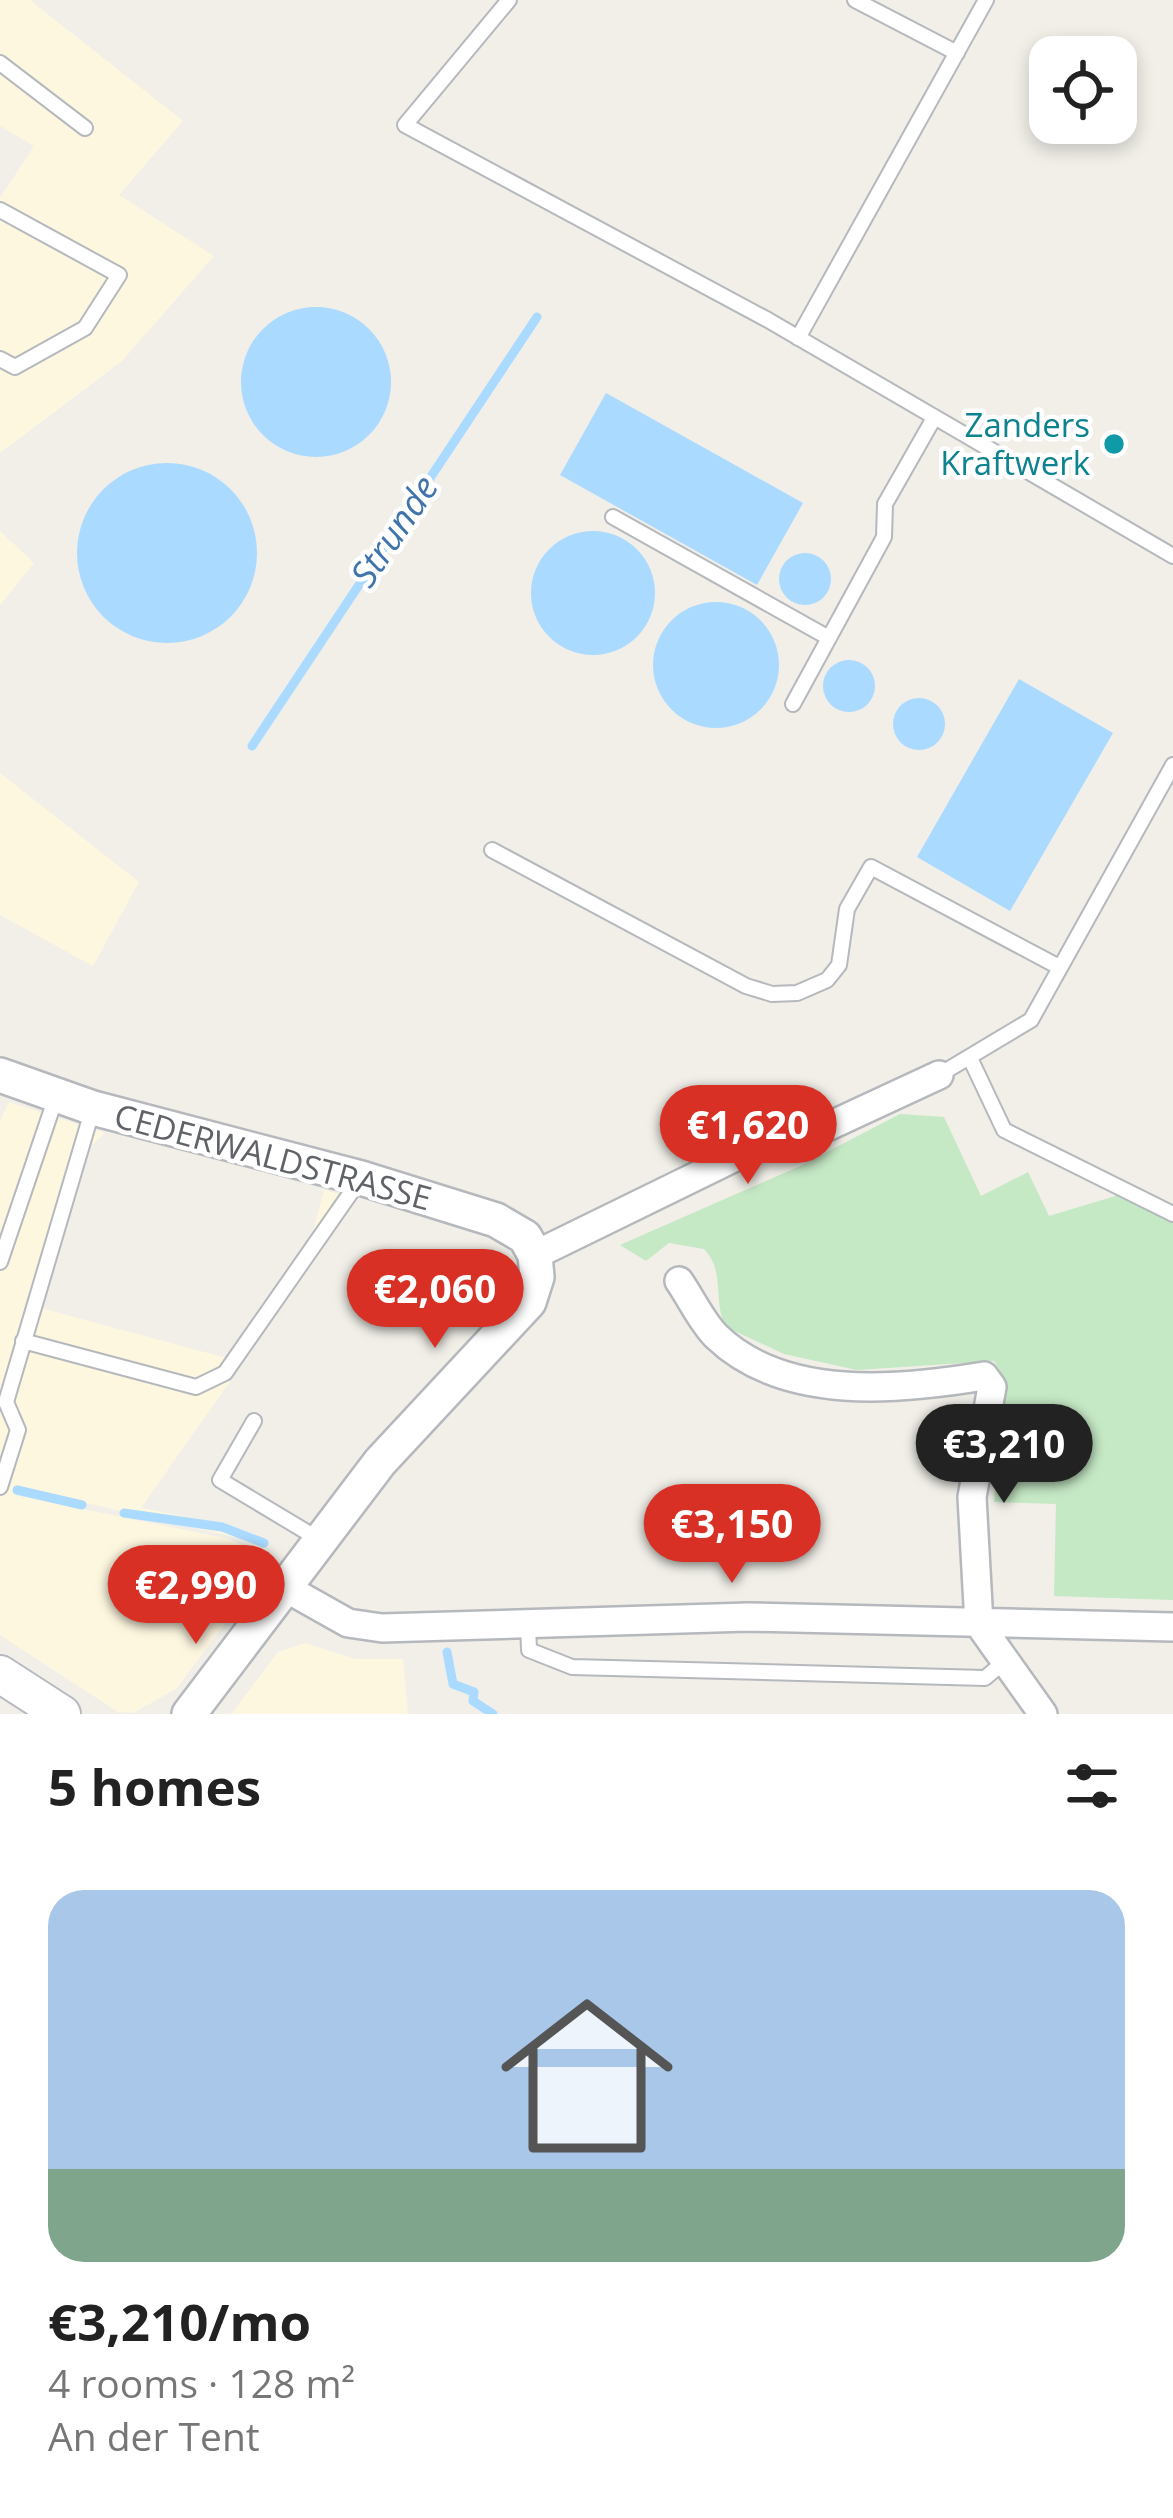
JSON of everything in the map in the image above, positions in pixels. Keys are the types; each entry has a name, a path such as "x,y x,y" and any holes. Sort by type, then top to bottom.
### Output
{"main road":[{"path":"0,1674 62,1714"}],"street":[{"name":"CEDERWALDSTRASSE","path":"0,1075 93,1108 361,1178 496,1220 525,1237 535,1255"},
{"path":"189,1714 380,1462 529,1302 537,1277 535,1255 766,1142 827,1127 938,1075"},
{"path":"679,1281 716,1336 762,1365 824,1385 896,1388 984,1376 992,1387 972,1497 979,1624 1043,1714"},
{"path":"284,1586 348,1623 382,1628 748,1617 1173,1627"}],"lane":[{"path":"508,0 405,125 798,338 1173,556"},
{"path":"854,0 957,52"},
{"path":"798,338 986,0"},
{"path":"0,63 85,128"},
{"path":"0,210 119,275 85,328 15,367 0,358"},
{"path":"793,704 884,537 886,504 934,418"},
{"path":"613,517 829,638"},
{"path":"938,1075 1031,1020 1173,765"},
{"path":"492,850 746,986 772,994 817,988 839,965 848,909 871,868 1059,967"},
{"path":"970,1058 1004,1130 1173,1214"},
{"path":"0,1262 56,1097"},
{"path":"0,1487 18,1430 6,1402 93,1108"},
{"path":"23,1341 196,1387 211,1380 225,1373 260,1326 361,1178"},
{"path":"254,1421 220,1480 320,1540"},
{"path":"528,1624 529,1650 572,1667 985,1678 1005,1660"}],"shaded area":[{"path":"0,0 30,0 183,121 119,195 214,256 122,361 0,453 0,198 34,146 0,126"},
{"path":"0,531 34,563 0,605"},
{"path":"0,773 139,882 93,966 0,915"},
{"path":"9,1102 105,1133 86,1150 41,1308 226,1358 312,1235 324,1190 358,1199 141,1508 223,1524 244,1539 16,1487 15,1495 229,1539 253,1550 266,1569 176,1689 133,1713 118,1712 0,1635 0,1121"},
{"path":"305,1643 355,1659 403,1659 408,1714 231,1714 278,1652"}],"green space":[{"path":"900,1114 944,1117 981,1196 1028,1172 1049,1216 1122,1194 1173,1221 1173,1600 1054,1596 1056,1504 994,1502 1005,1379 994,1361 857,1370 784,1354 726,1327 715,1267 704,1249 669,1243 646,1261 620,1245 800,1166"}],"water":[{"path":"316,307 345,312 369,329 386,353 391,382 386,411 369,435 345,452 316,457 287,452 263,435 246,411 241,382 246,353 263,329 287,312"},
{"path":"606,393 803,503 757,585 560,475"},
{"path":"167,463 202,470 231,489 250,518 257,553 250,588 231,617 202,636 167,643 132,636 103,617 84,588 77,553 84,518 103,489 132,470"},
{"path":"593,531 617,535 637,549 651,569 655,593 651,617 637,637 617,651 593,655 569,651 549,637 535,617 531,593 535,569 549,549 569,535"},
{"path":"805,553 824,560 831,579 824,598 805,605 786,598 779,579 786,560"},
{"path":"716,602 740,607 761,620 774,641 779,665 774,689 761,710 740,723 716,728 692,723 671,710 658,689 653,665 658,641 671,620 692,607"},
{"path":"849,660 868,667 875,686 868,705 849,712 830,705 823,686 830,667"},
{"path":"1019,679 1113,733 1010,911 917,857"},
{"path":"919,698 938,705 945,724 938,743 919,750 900,743 893,724 900,705"}],"waterway":[{"name":"Strunde","path":"252,746 537,317"},
{"path":"17,1490 82,1505"},
{"path":"124,1513 222,1527 264,1543"},
{"path":"447,1652 453,1684 474,1692 473,1701 493,1714"}],"place":[{"name":"Zanders Kraftwerk","path":"1114,444"}]}
